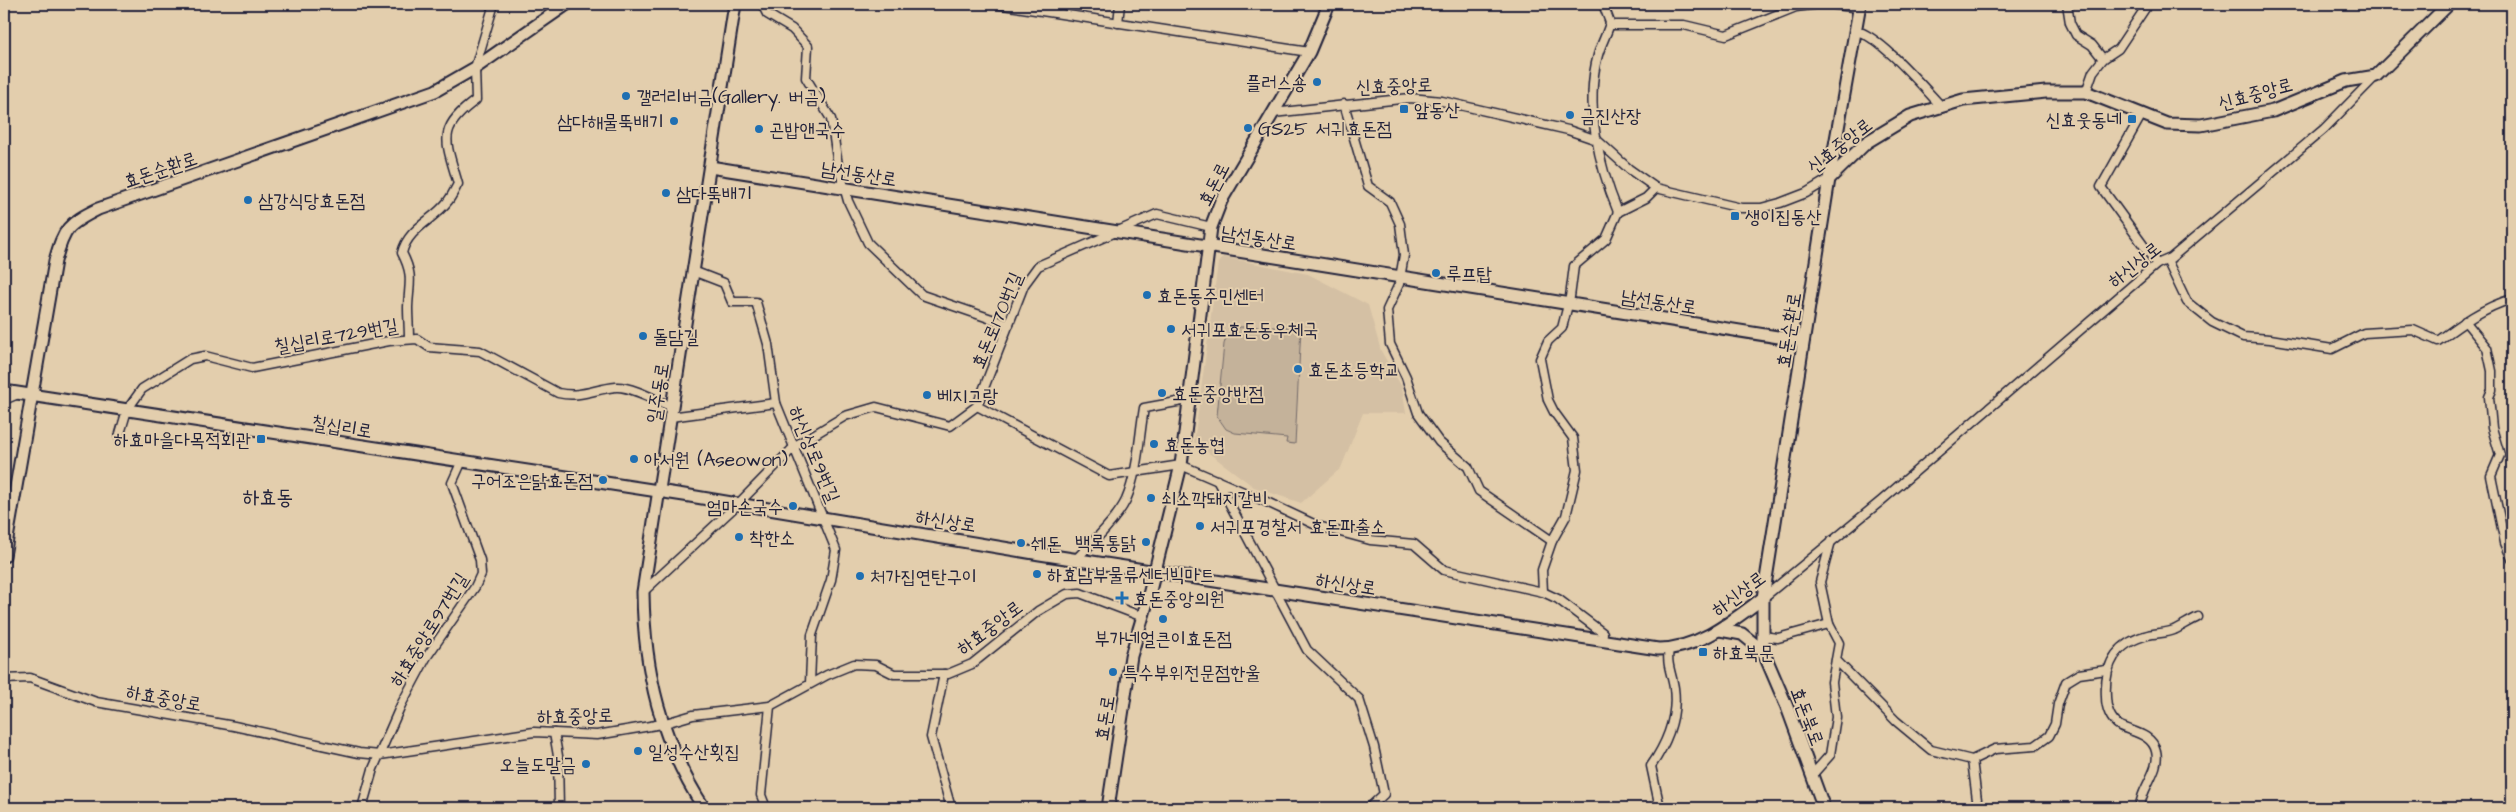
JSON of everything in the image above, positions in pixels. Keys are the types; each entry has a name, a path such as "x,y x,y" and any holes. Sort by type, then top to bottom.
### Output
{"street":[{"path":"409,339 408,306 412,278 402,253 404,243 417,228 448,202 458,184 447,145 449,126 461,111 476,100 475,68 494,4"},
{"name":"효돈순환로","path":"4,556 34,395 55,261 61,238 74,222 98,209 434,91 475,68 567,4"},
{"name":"일주동로","path":"704,808 681,768 662,724 648,656 643,592 735,4"},
{"path":"762,4 767,14 792,29 808,46 806,78 831,119 838,166 844,188 848,201 868,243 922,295 1009,324"},
{"path":"996,4 1308,52"},
{"path":"1118,23 1120,4"},
{"name":"효돈로","path":"1108,808 1131,656 1143,618 1181,465 1211,227 1221,200 1308,52 1328,4"},
{"path":"1603,4 1611,24 1598,56 1593,98 1593,123 1604,172 1618,212"},
{"path":"1611,24 1684,25 1726,35 1796,7 1820,4"},
{"path":"1829,4 1860,6"},
{"path":"2067,4 2070,23 2076,36 2092,44 2103,59"},
{"path":"2086,92 2093,72 2103,59 2118,49 2148,4"},
{"name":"하신상로","path":"659,492 1602,641 1669,649 1699,640 1720,630 1764,598 2157,264 2167,260 2324,129 2449,4"},
{"name":"효돈순환로","path":"1762,636 1764,598 1803,341 1824,221 1829,179 1860,6"},
{"path":"1856,31 1864,32 1901,64 1941,106"},
{"name":"신효중앙로","path":"1273,112 1410,98 1442,101 1538,121 1596,140 1629,169 1656,188 1741,208 1762,208 1806,193 1829,179 1867,142 1910,116 1963,100 2046,92 2086,92 2167,124 2201,125 2273,111 2346,81 2376,76"},
{"path":"1344,104 1368,186 1390,202 1400,224 1404,254 1401,277 1387,310 1390,344 1406,377 1418,413 1438,442 1468,467 1479,491 1552,541"},
{"path":"2142,114 2101,187 2157,264"},
{"name":"남선동산로","path":"710,167 1111,233 1209,246 1568,305 1803,341"},
{"path":"1543,592 1542,570 1552,541 1566,516 1577,470 1573,438 1554,412 1548,400 1540,359 1548,341 1562,328 1568,305 1574,266 1606,239 1618,212 1646,198 1656,188"},
{"name":"효돈로170번길","path":"977,406 1024,285 1038,266 1157,214 1211,227"},
{"path":"2167,260 2187,302 2212,322 2244,337 2270,339 2332,349 2364,333 2413,330 2438,341 2465,321 2495,304 2512,298"},
{"name":"하신상로9번길","path":"693,271 724,283 732,302 756,302 768,344 776,403 824,518"},
{"path":"2465,321 2487,348 2492,370 2492,390 2489,397 2492,428 2500,455 2491,476 2505,543 2512,559"},
{"name":"칠십리로729번길","path":"119,437 127,410 142,389 190,359 205,356 252,368 389,340 417,338 429,347 480,351 558,393 569,395 585,394 618,386 671,412"},
{"name":"칠십리로","path":"4,391 460,463 659,492"},
{"path":"4,400 20,393"},
{"path":"1076,559 1096,539 1126,501 1134,473 1144,408 1188,400"},
{"name":"하신상로9번길","path":"671,412 776,403"},
{"path":"643,592 738,504 795,446 845,416 876,407 950,426 977,406 1109,476 1181,465 1318,526 1370,540 1414,544 1444,570 1543,592 1558,600 1603,633 1602,641"},
{"name":"하효중앙로97번길","path":"380,755 401,704 426,658 476,587 481,574 480,560 452,483 460,463"},
{"path":"1217,480 1307,650 1359,698 1374,747 1384,794 1369,808"},
{"path":"810,683 812,635 831,580 836,550 824,518"},
{"path":"1812,775 1830,756 1836,717 1832,682 1839,643 1829,624 1820,582 1831,541"},
{"name":"하효중앙로","path":"4,679 30,678 96,702 234,726 359,753 380,755 534,732 597,735 662,724 693,715 770,706 810,683 854,664 876,664 894,674 944,674 972,664 1038,611 1067,594 1080,593 1143,618"},
{"path":"2140,808 2140,801 2156,764 2156,751 2152,742 2138,732 2119,725 2111,718 2106,699 2106,670 2114,656 2134,639 2173,631 2198,617"},
{"path":"1762,636 1778,638 1829,624"},
{"path":"1720,630 1742,634 1763,652"},
{"name":"효돈북로","path":"1762,636 1763,652 1812,775 1822,807"},
{"path":"1660,808 1650,766 1662,750 1673,716 1674,686 1667,661 1669,649"},
{"path":"1836,660 1896,721 1931,750 1972,760 1995,749 2035,746 2049,736 2055,724 2066,682 2079,674 2106,670"},
{"path":"944,674 931,736 951,808"},
{"path":"766,808 761,795 770,706"},
{"path":"554,733 558,756 559,808"},
{"path":"362,808 373,769 380,755"},
{"path":"1972,760 1978,808"}],"shaded area":[{"name":"효돈초등학교","path":"1223,257 1308,274 1368,305 1381,351 1402,387 1406,413 1363,413 1341,468 1301,503 1254,487 1194,442 1218,263"},
{"path":"1240,327 1301,327 1295,444 1286,443 1287,438 1235,433 1226,429 1217,416 1224,344 1227,335"}],"place":[{"name":"플러스숑","path":"1317,82"},
{"name":"갤러리버금(Gallery. 버금)","path":"626,96"},
{"name":"앞동산","path":"1404,109"},
{"name":"금진산장","path":"1570,115"},
{"name":"신효웃동네","path":"2132,119"},
{"name":"삼다해물뚝배기","path":"674,121"},
{"name":"GS25 서귀효돈점","path":"1248,128"},
{"name":"곤밥앤국수","path":"759,129"},
{"name":"삼다뚝배기","path":"666,193"},
{"name":"삼강식당효돈점","path":"248,200"},
{"name":"생이집동산","path":"1735,216"},
{"name":"루프탑","path":"1436,273"},
{"name":"효돈동주민센터","path":"1147,295"},
{"name":"서귀포효돈동우체국","path":"1171,329"},
{"name":"돌담길","path":"643,336"},
{"name":"효돈초등학교","path":"1298,369"},
{"name":"효돈중앙반점","path":"1162,393"},
{"name":"베지그랑","path":"927,395"},
{"name":"하효마을다목적회관","path":"261,439"},
{"name":"효돈농협","path":"1154,444"},
{"name":"아서원 (Aseowon)","path":"634,459"},
{"name":"구어조은닭효돈점","path":"603,480"},
{"name":"쇠소깍돼지갈비","path":"1151,498"},
{"name":"엄마손국수","path":"793,506"},
{"name":"서귀포경찰서 효돈파출소","path":"1200,526"},
{"name":"착한소","path":"739,537"},
{"name":"백록통닭","path":"1146,542"},
{"name":"쉐돈","path":"1021,543"},
{"name":"하효남부물류센터빅마트","path":"1037,574"},
{"name":"처가집연탄구이","path":"860,576"},
{"name":"효돈중앙의원","path":"1122,598"},
{"name":"부가네얼큰이효돈점","path":"1163,619"},
{"name":"하효북문","path":"1703,652"},
{"name":"특수부위전문점한울","path":"1113,672"},
{"name":"일성수산횟집","path":"638,751"},
{"name":"오늘도말금","path":"586,764"}],"district":[{"name":"하효동","path":"268,497"}]}
